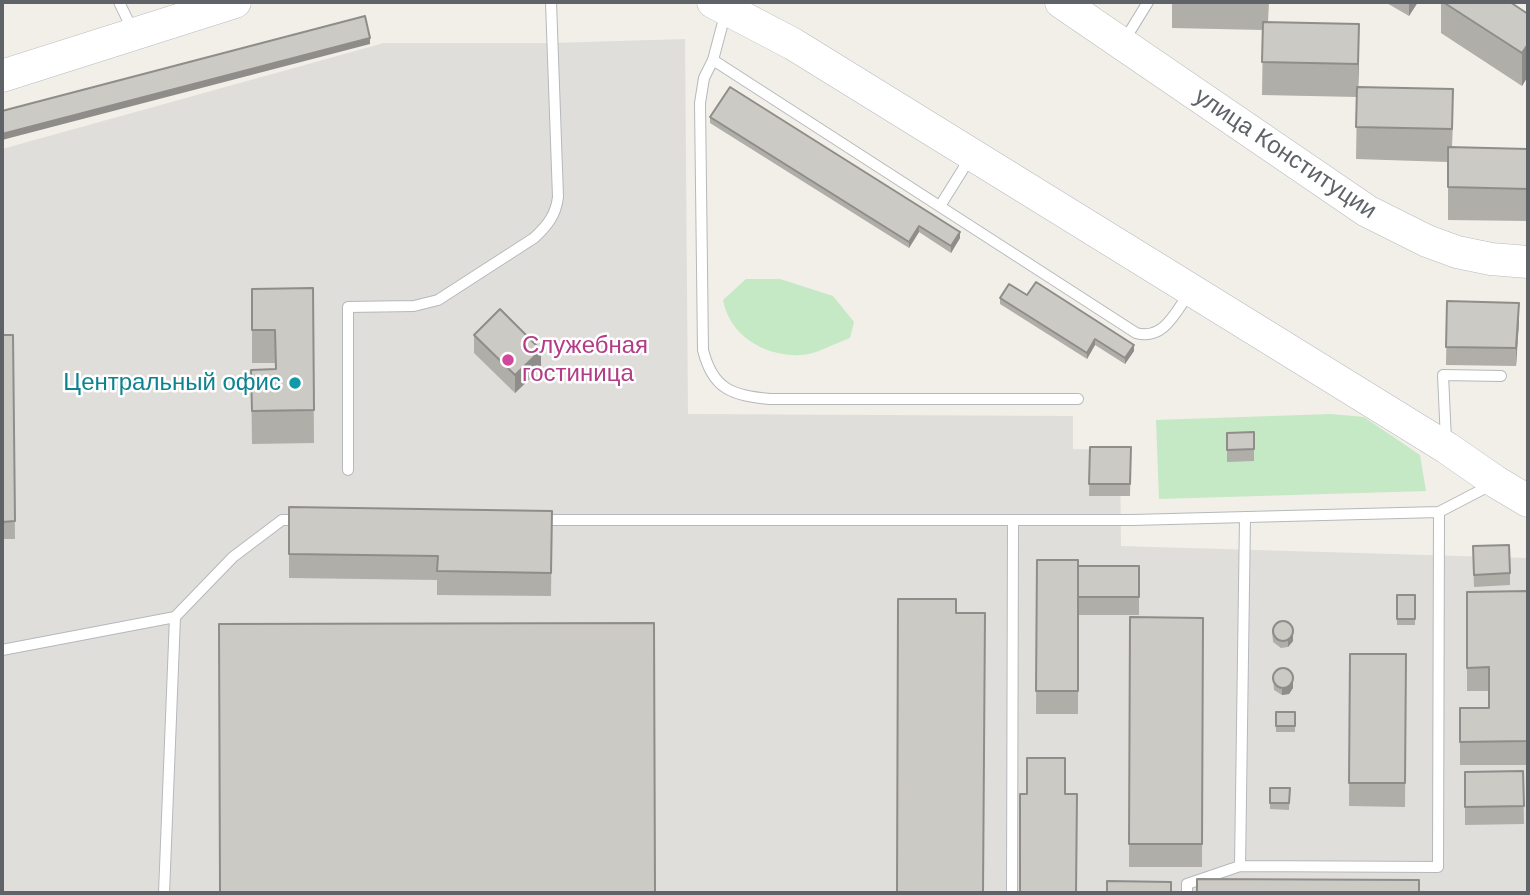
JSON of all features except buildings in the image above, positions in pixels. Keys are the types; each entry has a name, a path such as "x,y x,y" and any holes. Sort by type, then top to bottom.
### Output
{"street":[{"name":"улица Конституции","path":"1061,2 1367,211 1427,241 1457,252 1491,259 1528,262"},
{"path":"2,76 224,4"},
{"path":"720,5 793,44 1447,447 1528,501"}],"lane":[{"path":"119,2 134,35"},
{"path":"348,470 348,307 414,306 438,300 534,238 545,228 557,209 551,2"},
{"path":"1122,45 1148,2"},
{"path":"720,5 713,60 704,78 700,103 703,350 715,379 727,390 746,397 770,399 1078,399"},
{"path":"713,60 1136,332 1144,335 1162,331 1191,290"},
{"path":"940,206 972,155"},
{"path":"1447,447 1443,375 1500,376"},
{"path":"519,520 1013,521 1439,512 1496,482"},
{"path":"1187,893 1187,884 1240,866 1438,867 1439,512"},
{"path":"1240,866 1245,517"},
{"path":"2,650 174,617 233,557 282,520 310,520"},
{"path":"1012,893 1013,521"},
{"path":"164,893 174,617"}],"shaded area":[{"path":"685,39 688,414 1073,416 1073,449 1120,450 1121,546 1528,558 1528,893 2,893 2,149 384,43 553,43"}],"green space":[{"path":"746,279 780,279 833,296 854,322 850,338 802,355 775,352 752,342 733,324 723,300"},
{"path":"1331,414 1364,417 1420,455 1426,491 1159,499 1156,420"}],"place":[{"name":"Служебная гостиница","path":"508,360"},
{"name":"Центральный офис","path":"295,383"}]}
